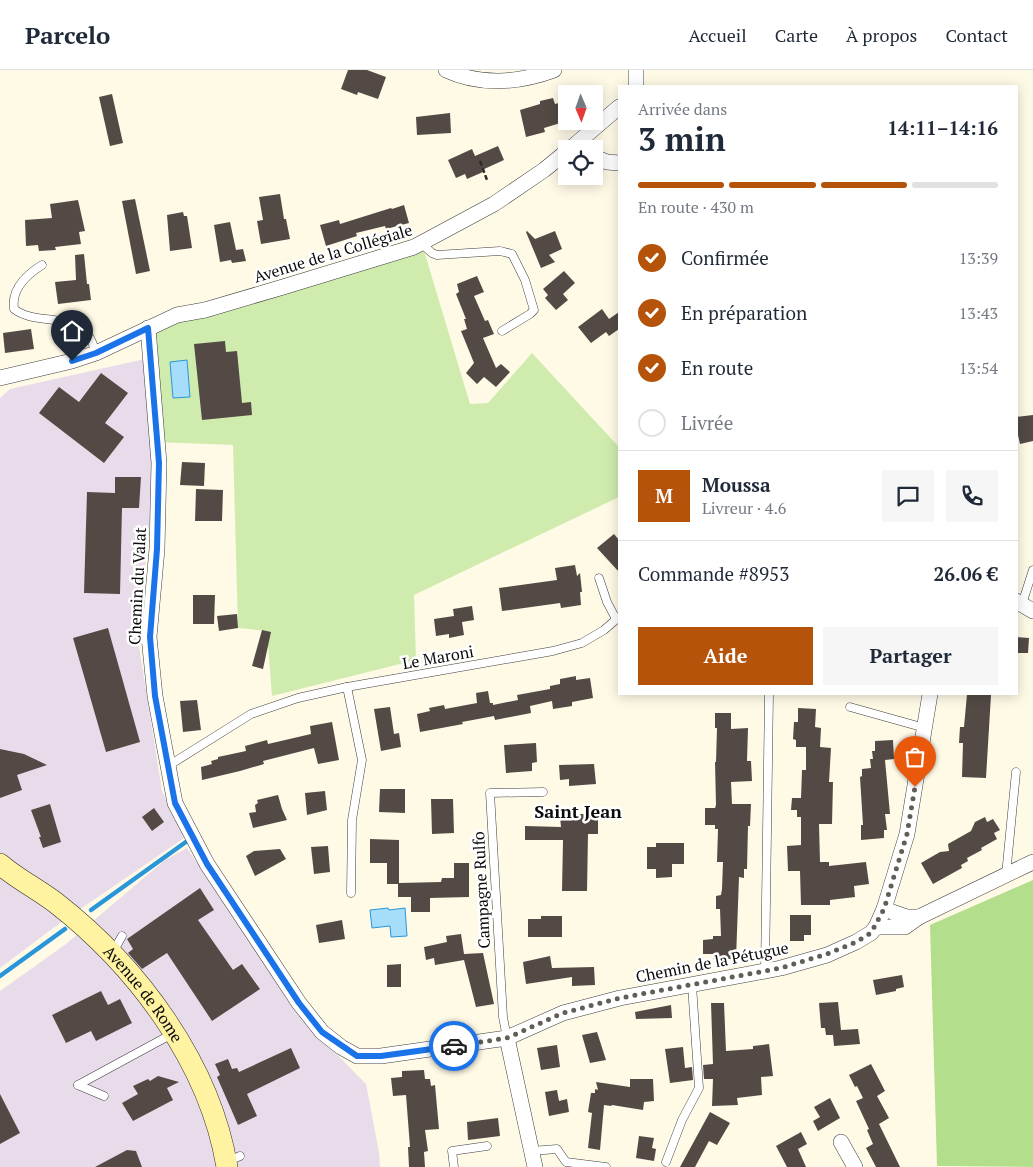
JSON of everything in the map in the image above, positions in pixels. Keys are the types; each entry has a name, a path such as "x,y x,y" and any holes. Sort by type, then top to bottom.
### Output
{"street":[{"path":"446,70 468,77 508,81 535,77 554,70"},
{"path":"636,70 636,85"},
{"name":"Avenue de la Collégiale","path":"581,140 618,108"},
{"name":"Avenue de la Collégiale","path":"148,328 177,315 205,310 292,285 422,244 494,204 558,159"},
{"path":"603,160 618,163"},
{"path":"0,378 72,361 96,353 148,328"},
{"name":"Chemin du Valat","path":"148,328 159,463 157,549 150,637 155,696 175,803 207,864 299,1003 313,1021"},
{"path":"930,695 907,834 884,909 876,927 905,927 919,917 1033,862"},
{"name":"Avenue de Rome","path":"0,864 117,945 153,1003 181,1040 197,1067 231,1162"},
{"path":"884,909 907,917 919,917"},
{"name":"Chemin de la Pétugue","path":"313,1021 322,1032 357,1056 381,1056 507,1038 563,1013 620,998 765,971 827,954 856,942 871,933 876,927"},
{"path":"507,1038 535,1167"},
{"path":"841,1142 855,1167"}],"lane":[{"path":"422,244 437,255 500,251 512,254 525,280 534,310 502,331"},
{"path":"42,265 27,275 16,292 13,302 14,309 20,314 66,323 81,328 89,336 96,353"},
{"path":"1024,605 1033,570"},
{"name":"Le Maroni","path":"168,766 251,714 298,698 347,687 552,651 582,643 604,630 617,618 607,602 600,578"},
{"path":"347,687 362,760 352,820 351,893"},
{"path":"765,971 769,695"},
{"path":"850,707 925,728"},
{"path":"1006,875 1016,772"},
{"name":"Campagne Rulfo","path":"507,1038 503,1017 490,793 543,792"},
{"path":"666,1162 682,1120 700,1088 692,984"},
{"path":"104,1096 78,1085 181,1040"},
{"path":"454,1167 452,1151 487,1146"},
{"path":"531,1151 558,1150 566,1162 606,1167"}],"path":[{"path":"480,160 487,180"}],"shaded area":[{"path":"145,359 154,476 138,640 162,791 184,838 60,923 0,968 0,398 10,389"},
{"path":"187,848 304,1021 366,1084 379,1152 380,1167 0,1167 0,991 66,944 165,860"}],"green space":[{"path":"422,244 470,404 488,403 532,353 618,446 618,497 414,595 416,660 272,696 267,631 238,628 233,445 157,442 156,325"},
{"path":"1033,880 1033,1167 937,1166 930,925"}],"water":[{"path":"187,360 190,397 173,398 170,362"},
{"path":"388,908 389,910 405,908 407,936 391,937 390,926 372,928 370,910"}],"building":[{"path":"348,70 367,70 386,77 378,99 358,92 357,95 341,89"},
{"path":"112,94 123,143 110,146 99,97"},
{"path":"553,98 555,104 558,103 558,124 544,128 545,132 526,137 520,110 540,104 540,101"},
{"path":"450,113 451,133 417,135 416,117"},
{"path":"498,146 504,160 467,179 465,174 456,178 448,160 472,149 475,156"},
{"path":"280,194 284,219 286,219 290,239 261,244 257,221 263,220 259,197"},
{"path":"135,199 150,271 136,274 122,201"},
{"path":"78,200 85,231 79,232 81,244 55,247 56,250 39,251 38,245 26,246 25,220 52,218 50,204"},
{"path":"404,205 409,223 386,229 385,226 356,233 357,236 326,246 320,225 339,220 340,224"},
{"path":"183,212 184,216 187,216 192,248 170,251 167,215"},
{"path":"230,222 236,250 243,249 246,261 232,263 231,260 220,262 214,225"},
{"path":"527,231 535,239 555,231 562,249 549,255 555,262 541,268"},
{"path":"84,254 87,284 89,284 91,300 58,304 55,282 76,280 75,255"},
{"path":"564,271 575,283 563,294 568,300 556,310 545,298 548,295 543,289"},
{"path":"477,276 484,292 474,296 485,321 488,320 494,334 483,338 496,368 501,364 510,372 496,387 484,377 477,384 466,373 474,363 461,331 467,329 464,319 466,319 456,294 459,292 457,284"},
{"path":"602,309 609,319 618,313 618,330 609,336 606,332 591,343 578,327"},
{"path":"31,329 34,349 5,353 3,333"},
{"path":"225,341 226,352 237,351 242,403 251,402 252,415 202,420 194,344"},
{"path":"101,373 128,393 105,423 124,437 104,463 39,413 59,387 79,402"},
{"path":"1033,415 1033,441 1020,444 1018,417"},
{"path":"182,462 205,463 204,486 180,485"},
{"path":"115,477 141,477 139,508 122,508 120,594 84,593 87,492 115,493"},
{"path":"196,489 223,490 222,521 195,521"},
{"path":"614,534 618,539 618,571 597,548"},
{"path":"575,565 577,576 580,573 581,605 561,608 560,603 502,611 499,588 557,580 555,568"},
{"path":"193,595 215,595 214,624 193,624"},
{"path":"472,606 474,620 462,622 464,635 449,638 449,634 436,636 434,619 454,616 453,609"},
{"path":"237,614 238,628 219,631 217,616"},
{"path":"108,628 140,742 106,752 73,638"},
{"path":"262,630 271,632 263,669 252,666"},
{"path":"1018,637 1029,638 1028,653 1018,653"},
{"path":"576,676 576,680 590,678 593,698 572,702 572,706 553,709 552,701 530,706 531,713 495,720 494,716 420,732 417,714 430,711 429,708 444,705 445,709 477,703 476,693 488,691 490,703 493,703 493,705 518,700 517,695 550,689 550,686 560,684 560,679"},
{"path":"967,695 991,695 986,778 962,777 963,743 959,743 960,727 964,727"},
{"path":"197,700 201,730 183,732 180,701"},
{"path":"390,707 394,734 399,733 401,747 381,751 374,709"},
{"path":"798,708 816,709 815,727 821,728 820,747 831,748 829,782 833,782 832,824 819,824 820,862 829,862 829,866 866,862 869,884 854,886 855,897 830,900 830,905 801,905 800,871 788,871 787,846 801,845 801,817 797,817 797,810 791,810 792,798 801,798 802,770 806,770 806,747 796,747 796,740 793,739 794,722 798,722"},
{"path":"715,713 731,713 731,729 748,728 747,761 751,761 752,781 731,782 732,804 751,804 750,826 748,826 747,869 744,869 744,878 739,877 736,959 713,959 713,954 703,954 703,940 713,939 713,936 721,936 720,909 716,909 716,896 721,895 723,862 717,862 718,829 715,829 715,825 705,825 705,808 715,808 716,805 715,762 717,728 715,728"},
{"path":"332,722 339,760 318,764 314,748 263,761 264,764 240,771 202,780 201,767 212,764 211,761 218,759 218,757 246,751 245,746 267,740 268,744 311,734 310,726"},
{"path":"893,740 894,759 885,760 890,814 885,814 887,830 884,830 884,838 861,840 861,825 863,825 860,777 862,776 862,769 871,768 870,759 873,759 872,751 875,751 875,741"},
{"path":"536,743 537,762 532,763 532,771 506,773 504,745"},
{"path":"0,749 24,754 47,765 17,775 22,790 0,798"},
{"path":"594,764 596,784 569,786 569,779 560,780 559,765"},
{"path":"380,789 405,789 405,813 379,812"},
{"path":"325,791 327,810 307,815 305,793"},
{"path":"278,795 287,820 253,828 249,813 256,812 255,805 258,803 257,800"},
{"path":"431,799 453,799 454,833 432,834"},
{"path":"50,804 61,842 43,848 31,810"},
{"path":"154,808 164,822 152,831 142,817"},
{"path":"580,814 598,814 598,834 588,834 587,891 562,891 563,840 525,840 525,826 561,827 560,817 580,817"},
{"path":"985,817 987,822 993,819 1000,830 994,833 997,839 967,858 968,861 961,865 962,868 933,884 921,863 940,852 949,851 948,844 971,831 975,822"},
{"path":"370,839 399,840 399,883 441,882 442,878 454,878 454,863 469,863 469,897 430,898 430,912 411,912 411,897 398,897 398,884 387,884 387,863 370,863"},
{"path":"656,843 684,843 684,864 672,864 672,877 656,878 656,869 647,869 647,847 656,847"},
{"path":"328,846 330,872 314,874 311,847"},
{"path":"280,849 286,859 255,876 246,856 254,851"},
{"path":"200,888 214,910 198,920 233,970 242,964 260,989 212,1021 167,953 142,969 128,953 133,949 127,939"},
{"path":"790,915 811,915 811,935 804,935 804,941 790,941"},
{"path":"541,916 562,916 562,937 528,937 528,919 541,919"},
{"path":"342,920 345,939 319,943 316,925"},
{"path":"461,934 464,954 483,953 494,1004 476,1007 464,960 435,965 434,958 426,960 424,947 447,942 446,936"},
{"path":"550,956 552,968 594,967 595,985 572,986 572,977 526,984 523,962"},
{"path":"401,964 401,987 387,987 387,965"},
{"path":"902,975 904,987 896,989 896,991 876,995 873,980"},
{"path":"101,991 108,1005 120,999 132,1023 96,1041 91,1031 66,1043 52,1015"},
{"path":"838,1002 841,1030 858,1029 860,1044 834,1046 833,1035 826,1035 825,1028 821,1028 819,1003"},
{"path":"711,1003 724,1003 726,1051 753,1049 753,1046 769,1044 773,1076 761,1077 762,1095 737,1098 738,1105 712,1106 713,1079 704,1079 703,1065 713,1064"},
{"path":"671,1005 672,1018 636,1019 635,1012"},
{"path":"597,1032 606,1060 590,1063 582,1035"},
{"path":"557,1045 560,1067 541,1070 537,1048"},
{"path":"683,1047 685,1068 692,1067 693,1080 670,1083 665,1049"},
{"path":"291,1048 300,1068 247,1094 257,1116 238,1125 217,1077 220,1075 215,1064 228,1059 232,1069 237,1068 239,1072"},
{"path":"871,1064 885,1091 877,1096 889,1118 879,1124 900,1167 876,1167 866,1148 873,1144 867,1130 869,1129 856,1101 863,1098 849,1075"},
{"path":"424,1070 425,1079 430,1079 431,1086 435,1085 439,1129 425,1130 428,1151 424,1152 425,1167 409,1167 408,1147 410,1147 406,1095 393,1096 391,1078 402,1077 402,1071"},
{"path":"158,1076 179,1082 167,1088 173,1100 133,1121 122,1103 138,1094 133,1086 148,1079 150,1081"},
{"path":"630,1079 653,1079 654,1101 644,1102 643,1110 604,1105 600,1150 588,1148 592,1113 588,1112 591,1093 595,1093 595,1089 598,1090 596,1082 630,1087"},
{"path":"557,1090 559,1101 567,1099 569,1112 549,1116 545,1092"},
{"path":"0,1094 20,1133 0,1144"},
{"path":"830,1098 840,1118 818,1131 813,1121 820,1117 814,1107"},
{"path":"710,1112 730,1123 717,1145 709,1141 695,1167 680,1167"},
{"path":"498,1118 500,1136 468,1140 467,1122"},
{"path":"801,1132 807,1144 798,1149 806,1167 787,1167 776,1146"},
{"path":"639,1136 654,1138 652,1148 656,1149 654,1161 636,1158"},
{"path":"127,1150 136,1151 142,1167 95,1167"}],"waterway":[{"path":"91,910 190,839"},
{"path":"0,976 65,929"}],"way so far":[{"path":"454,1046 507,1038 563,1013 620,998 781,968 827,954 856,942 871,933 876,927 884,909 907,834 915,787"}],"district":[{"name":"Saint Jean","path":"578,811"}],"route":[{"path":"72,361 96,353 148,328 159,463 157,549 150,637 155,696 175,803 207,864 299,1003 322,1032 341,1047 357,1056 381,1056 454,1046"}]}
